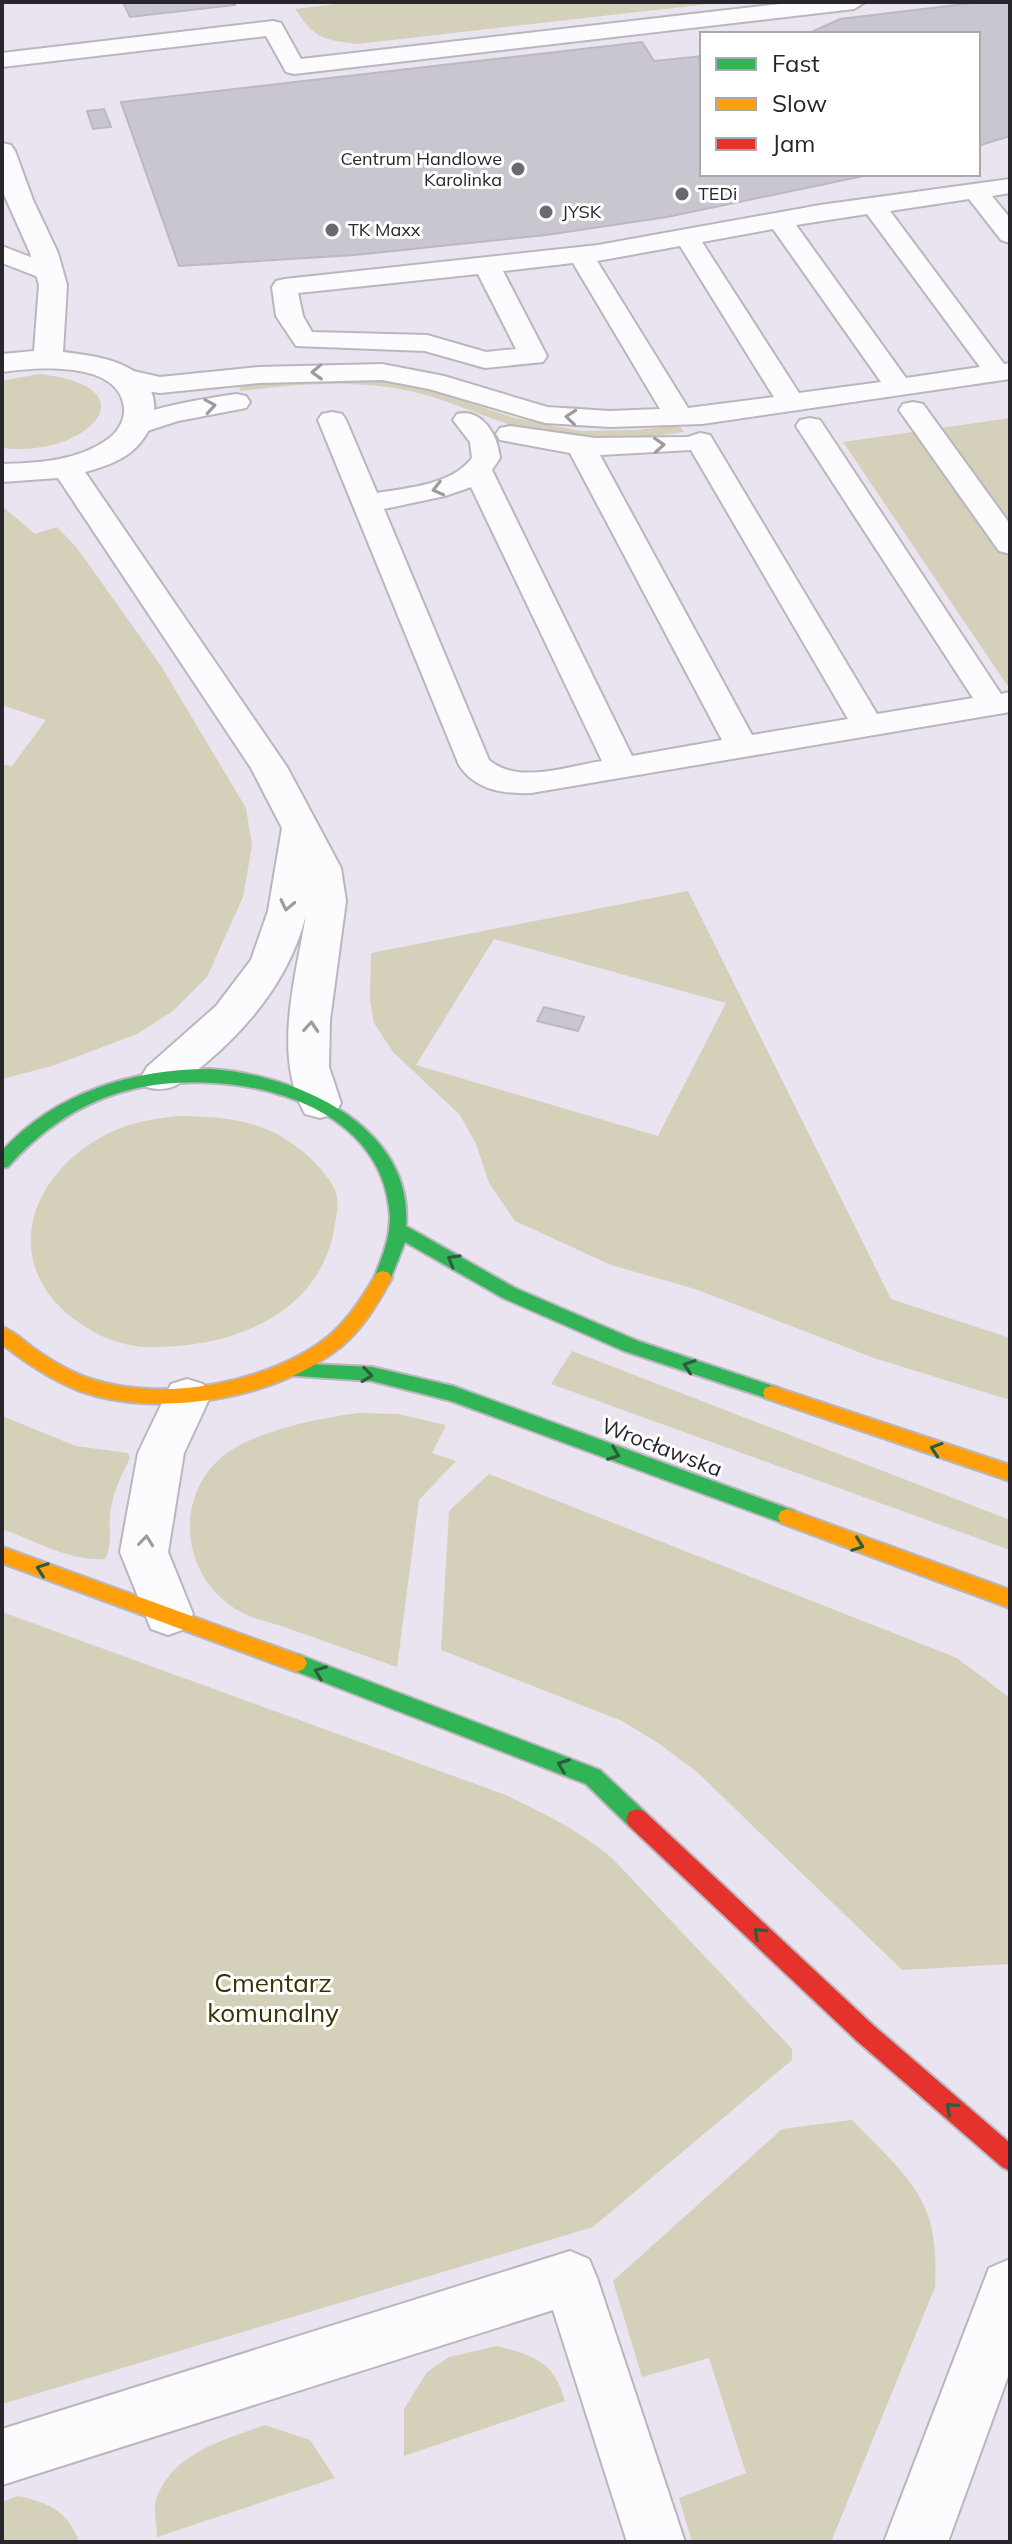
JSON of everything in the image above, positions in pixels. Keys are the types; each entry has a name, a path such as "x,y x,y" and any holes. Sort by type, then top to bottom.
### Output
{"main road":[{"path":"2,1162 35,1129 94,1095 161,1077 218,1075 246,1078 273,1084 320,1103 345,1119 380,1158 398,1205 399,1230 393,1262 378,1293 355,1322 326,1349 289,1370 222,1392 147,1398 108,1392 73,1382 41,1367 6,1343"},
{"path":"13,1128 35,1129"},
{"path":"399,1230 509,1293 631,1346 1010,1473"},
{"name":"Wrocławska","path":"289,1370 372,1374 453,1394 1009,1600"},
{"path":"2,1555 168,1614 593,1777 865,2033 1010,2159"}],"street":[{"path":"2,151 53,285 48,358"},
{"path":"2,363 48,358 99,366 120,376 138,396 140,413 135,427 122,442 104,454 67,468 31,474 2,473"},
{"path":"67,468 269,767 322,868 327,901 310,1020 309,1067 320,1103"},
{"path":"161,1077 217,1034 257,985 280,938 301,828"},
{"path":"168,1614 144,1552 161,1453 187,1397"},
{"path":"916,2542 1010,2289"}],"lane":[{"path":"2,60 273,28 294,67 854,2"},
{"path":"488,267 533,356 485,360 411,341 305,340 297,332 284,299 285,287 581,255 873,205 1010,186"},
{"path":"975,191 1010,235"},
{"path":"873,205 1004,364"},
{"path":"780,221 892,378"},
{"path":"688,239 786,394"},
{"path":"2,254 50,273"},
{"path":"581,255 675,410"},
{"path":"383,278 411,341"},
{"path":"610,419 1004,364"},
{"path":"120,376 140,383 160,385 259,375 382,372 434,382 545,415 610,419 702,416 1004,364"},
{"path":"135,427 198,407 293,396 369,396 540,441 581,446 654,446 1010,397"},
{"path":"913,410 1010,545"},
{"path":"368,503 449,487 478,471 487,451 482,434 446,414"},
{"path":"332,420 475,765 498,782 531,783 1001,704 810,426"},
{"path":"700,441 868,726"},
{"path":"581,446 742,747"},
{"path":"478,471 622,768"},
{"path":"2,2457 570,2278 656,2542"}],"green space":[{"path":"353,2 726,2 357,44 320,36 295,9"},
{"path":"39,374 75,381 95,393 101,406 96,420 81,433 59,443 32,449 2,448 2,381"},
{"path":"335,376 412,384 515,418 581,431 637,430 679,425 684,432 620,438 556,435 514,426 437,398 389,387 326,384 241,391 238,385"},
{"path":"1010,418 1010,685 1007,685 843,442"},
{"path":"2,506 35,534 57,527 77,548 161,666 246,808 252,845 243,897 207,977 173,1011 137,1034 52,1066 2,1079 2,764 12,766 46,720 2,705"},
{"path":"688,891 891,1299 1010,1338 1010,1400 874,1358 695,1289 611,1265 515,1221 489,1183 476,1144 460,1115 393,1052 374,1023 370,1001 371,953","holes":["494,939 726,1003 658,1136 416,1065"]},
{"path":"177,1116 252,1124 300,1149 321,1169 335,1189 337,1209 333,1235 323,1264 307,1288 286,1308 262,1323 235,1335 206,1342 147,1347 124,1344 93,1332 74,1319 45,1289 34,1264 31,1239 35,1214 45,1191 61,1169 82,1150 123,1127"},
{"path":"572,1351 1010,1520 1010,1550 551,1384"},
{"path":"359,1413 398,1414 446,1425 432,1453 456,1461 419,1500 397,1667 241,1612 218,1595 202,1574 193,1550 190,1525 194,1500 204,1477 222,1457 246,1442 273,1431"},
{"path":"2,1416 76,1446 128,1453 130,1458 112,1501 109,1547 105,1559 66,1554 2,1529"},
{"path":"489,1474 957,1658 1010,1698 1010,1964 902,1970 697,1772 658,1743 622,1721 441,1650 449,1511"},
{"name":"Cmentarz komunalny","path":"2,1612 503,1794 559,1822 612,1858 792,2049 792,2060 593,2227 2,2404"},
{"path":"852,2120 894,2164 921,2200 934,2240 935,2287 831,2542 692,2542 679,2498 746,2473 709,2358 642,2377 613,2281 782,2129"},
{"path":"497,2346 532,2357 548,2368 565,2401 404,2456 404,2409 427,2372 449,2357"},
{"path":"265,2425 310,2440 335,2478 157,2537 156,2500 163,2484 174,2471 201,2450"},
{"path":"18,2496 56,2510 69,2523 79,2542 2,2542 2,2502"}],"building":[{"path":"123,2 234,2 235,5 130,17"},
{"path":"982,2 1010,2 1010,136 980,145 980,32 811,32 840,19"},
{"path":"642,42 654,61 700,56 700,176 863,176 667,217 546,235 355,255 179,266 121,102"},
{"path":"104,109 111,127 93,129 87,111"},
{"path":"544,1007 584,1017 578,1031 537,1021"}],"traffic: fast":[{"path":"2,1162 33,1131 56,1114 111,1089 160,1078 194,1075 259,1081 323,1106 351,1126 374,1150 391,1177 399,1209 396,1244 383,1278"},
{"path":"399,1230 509,1293 631,1346 772,1393"},
{"path":"289,1370 372,1374 453,1394 788,1517"},
{"path":"297,1663 593,1777 637,1819"}],"traffic: slow":[{"path":"2,1334 61,1375 102,1390 140,1395 181,1395 223,1390 264,1379 302,1363 335,1341 363,1312 383,1278"},
{"path":"772,1393 1010,1473"},
{"path":"788,1517 1010,1599"},
{"path":"2,1555 297,1663"}],"traffic: jam":[{"path":"637,1819 865,2033 1010,2159"}],"place":[{"name":"Centrum Handlowe Karolinka","path":"518,169"},
{"name":"TEDi","path":"682,194"},
{"name":"JYSK","path":"546,212"},
{"name":"TK Maxx","path":"332,230"}]}
